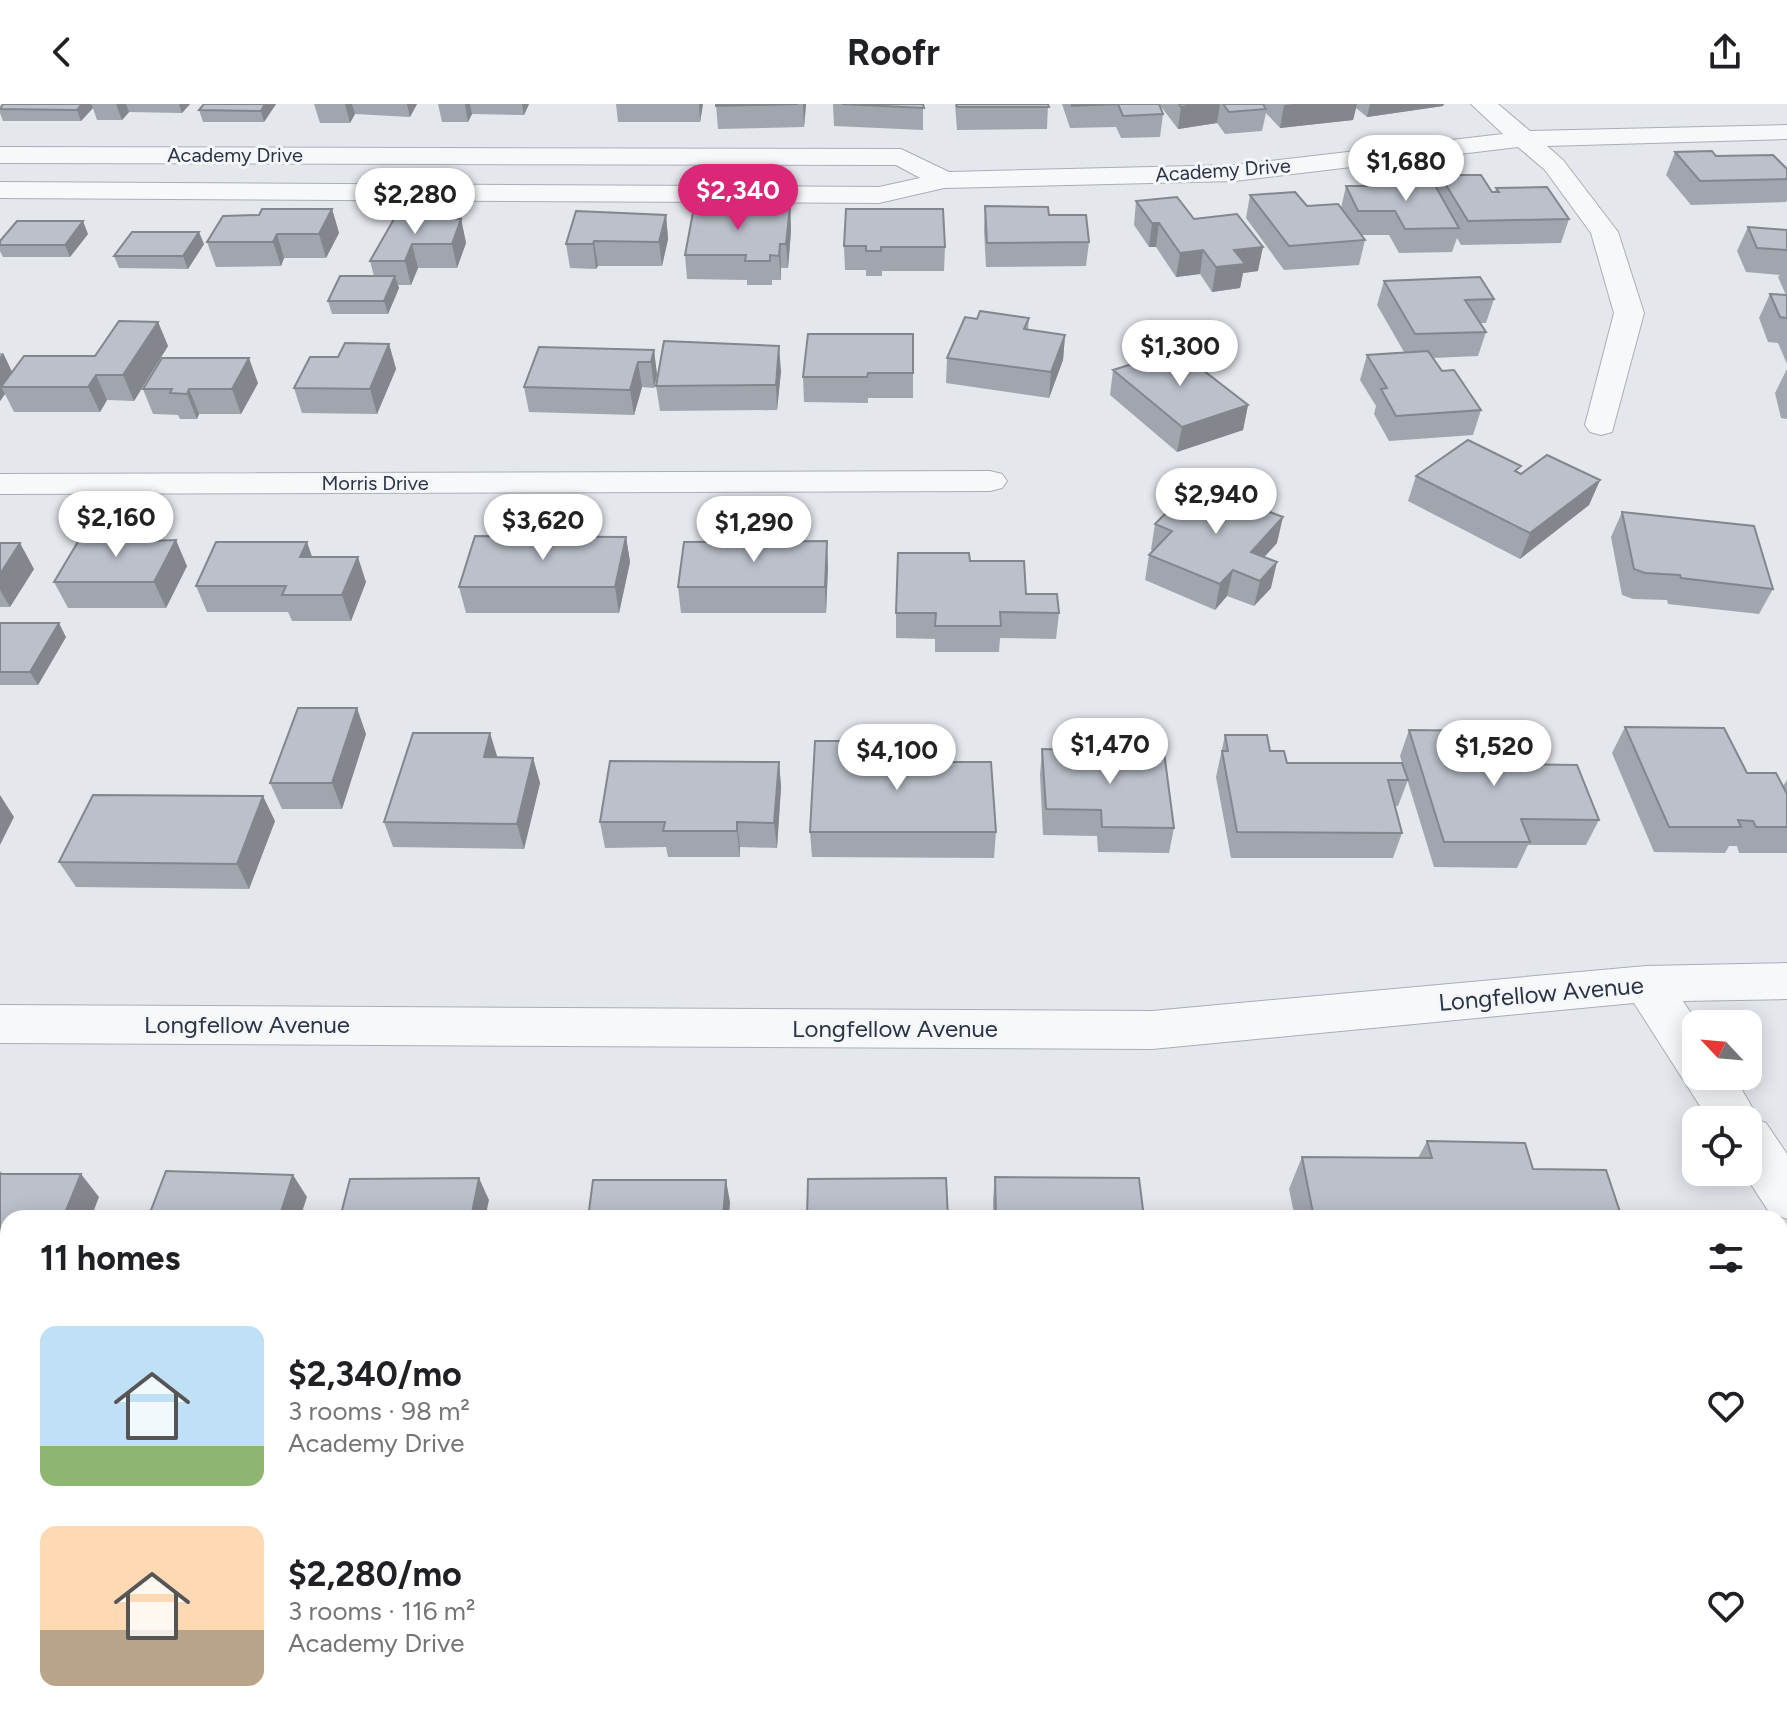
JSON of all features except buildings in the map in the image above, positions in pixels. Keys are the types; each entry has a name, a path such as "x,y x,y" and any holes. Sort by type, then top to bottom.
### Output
{"street":[{"path":"1483,104 1554,165 1604,232 1629,313 1601,425"},
{"name":"Academy Drive","path":"0,190 879,195 944,180 1235,173 1524,139 1787,132"},
{"name":"Academy Drive","path":"0,155 901,157 944,180"},
{"name":"Morris Drive","path":"0,484 990,481"},
{"name":"Longfellow Avenue","path":"0,1024 1152,1030 1646,984 1787,981"},
{"path":"1646,984 1682,1039"},
{"path":"1762,1159 1787,1196"}]}
